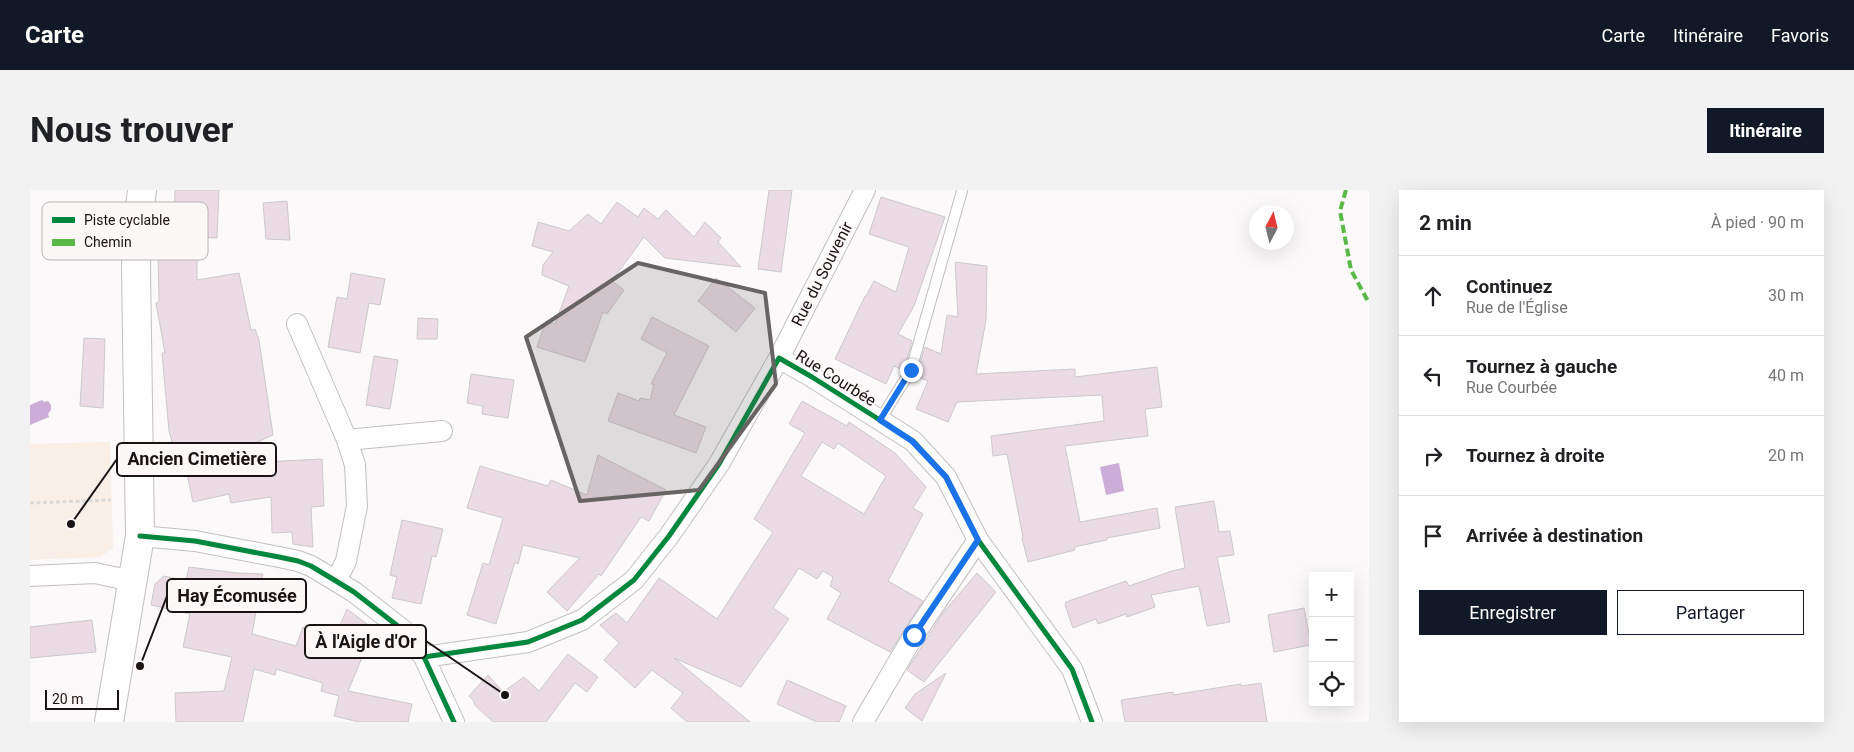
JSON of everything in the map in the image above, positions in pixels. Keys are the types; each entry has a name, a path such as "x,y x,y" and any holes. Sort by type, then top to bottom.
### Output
{"main road":[{"path":"111,720 140,536 136,260"}],"street":[{"name":"Rue du Souvenir","path":"779,358 864,190"},
{"path":"297,324 347,440 355,465 357,506 346,561 336,581"},
{"name":"Rue Courbée","path":"424,657 528,642 582,620 634,580 669,536 719,464 779,358 812,376 912,441 946,477 978,540 1072,669 1092,722"},
{"path":"347,440 442,431"},
{"path":"140,536 195,541 288,559 310,566 336,581 354,592 403,630 424,657 454,722"},
{"path":"863,722 914,635 978,540"},
{"path":"30,576 95,573 132,580"}],"lane":[{"path":"880,420 911,370 962,191"}],"path":[{"path":"30,503 111,500"}],"highlighted area":[{"path":"638,263 765,293 776,384 699,490 580,501 526,337"}],"shaded area":[{"path":"42,400 44,402 48,401 51,405 49,417 30,425 30,405"},
{"path":"110,442 113,548 100,557 30,560 30,444"},
{"path":"1119,463 1124,491 1106,495 1100,467"}],"building":[{"path":"175,190 219,190 217,238 208,238 208,202 175,202"},
{"path":"769,190 792,190 781,272 758,269"},
{"path":"881,197 945,217 914,306 898,334 912,341 905,367 903,370 894,366 886,384 835,359 874,281 896,292 909,247 869,234"},
{"path":"287,201 290,240 266,239 263,203"},
{"path":"617,202 638,217 644,208 658,219 666,210 694,237 705,222 721,238 718,242 741,267 665,258 644,237 612,281 624,290 607,314 603,312 585,362 537,347 546,321 555,324 569,286 542,275 543,265 553,252 532,246 538,222 569,231 588,214 601,224"},
{"path":"158,260 197,260 197,280 239,273 251,330 255,329 259,340 273,435 207,465 322,459 324,506 311,507 313,547 293,544 292,532 272,533 271,497 231,503 229,494 193,502 186,469 180,470 169,431 162,353 165,353 156,303 159,302"},
{"path":"955,262 987,266 986,320 976,374 1075,369 1075,377 1157,367 1162,407 1145,409 1148,436 1065,446 1080,522 1157,508 1160,528 1107,538 1107,540 1074,547 1075,550 1028,562 1007,454 993,456 991,436 1104,421 1102,395 957,402 948,422 916,409 928,381 916,376 925,347 941,354 947,315 958,317"},
{"path":"351,273 385,279 380,305 369,303 360,353 328,347 337,297 347,299"},
{"path":"716,278 755,308 736,332 698,301"},
{"path":"652,317 709,346 674,415 706,427 696,453 608,421 618,393 639,401 640,398 650,400 654,384 651,384 667,353 641,339"},
{"path":"418,318 438,319 437,339 417,339"},
{"path":"84,338 105,339 103,408 80,406"},
{"path":"374,356 398,360 390,409 366,405"},
{"path":"471,374 514,380 508,418 482,414 483,406 467,403"},
{"path":"802,401 847,426 849,422 895,453 926,487 913,508 923,514 888,581 923,601 890,652 827,619 841,593 830,586 833,577 823,571 817,579 799,568 773,608 789,619 741,687 674,658 750,722 687,722 671,708 683,693 652,670 635,688 604,660 619,643 600,625 616,613 627,623 659,578 717,619 773,532 754,519 805,433 789,424","holes":["822,442 834,449 838,443 886,476 864,514 801,476"]},
{"path":"598,455 666,490 649,521 641,517 601,576 599,574 567,611 547,592 580,558 523,545 518,564 515,562 496,624 467,615 483,563 489,565 503,518 467,508 480,466 548,486 551,480 587,495"},
{"path":"1214,501 1219,532 1230,531 1234,555 1217,557 1230,622 1207,626 1199,586 1151,595 1155,607 1127,617 1126,614 1098,624 1096,619 1073,628 1065,605 1066,602 1126,581 1129,586 1185,568 1175,507"},
{"path":"402,520 443,529 436,557 432,556 421,604 392,598 397,577 390,575"},
{"path":"189,567 263,574 252,634 296,646 303,627 334,640 347,609 374,629 348,691 412,704 408,722 359,722 334,716 339,696 321,691 323,683 276,669 275,675 254,669 243,722 176,722 175,693 224,691 232,657 183,647 190,614 151,605 155,584 164,576 186,581"},
{"path":"977,573 996,592 924,682 907,670 943,613"},
{"path":"1304,608 1309,645 1274,652 1268,615"},
{"path":"92,620 96,652 30,658 30,627"},
{"path":"568,654 598,677 587,692 575,683 546,722 493,722 475,705 469,696 488,675 503,692 524,677 539,691"},
{"path":"946,673 922,721 905,708 915,694"},
{"path":"787,680 846,706 839,722 817,722 777,704"},
{"path":"1261,683 1267,722 1125,722 1121,700 1173,692 1173,695 1241,684 1241,686"}],"marked path":[{"path":"1346,190 1340,211 1351,270 1369,303"}],"cycle path":[{"path":"424,657 528,642 582,620 634,580 669,536 719,464 779,358 913,441 946,477 978,540 1072,669 1092,722"},
{"path":"140,536 195,541 298,561 311,566 354,592 403,630 424,657 454,722"}],"place":[{"name":"Ancien Cimetière","path":"71,524"},
{"name":"Hay Écomusée","path":"140,666"},
{"name":"À l'Aigle d'Or","path":"505,695"}],"route":[{"path":"911,370 880,420 912,441 946,477 978,540 914,635"}]}
